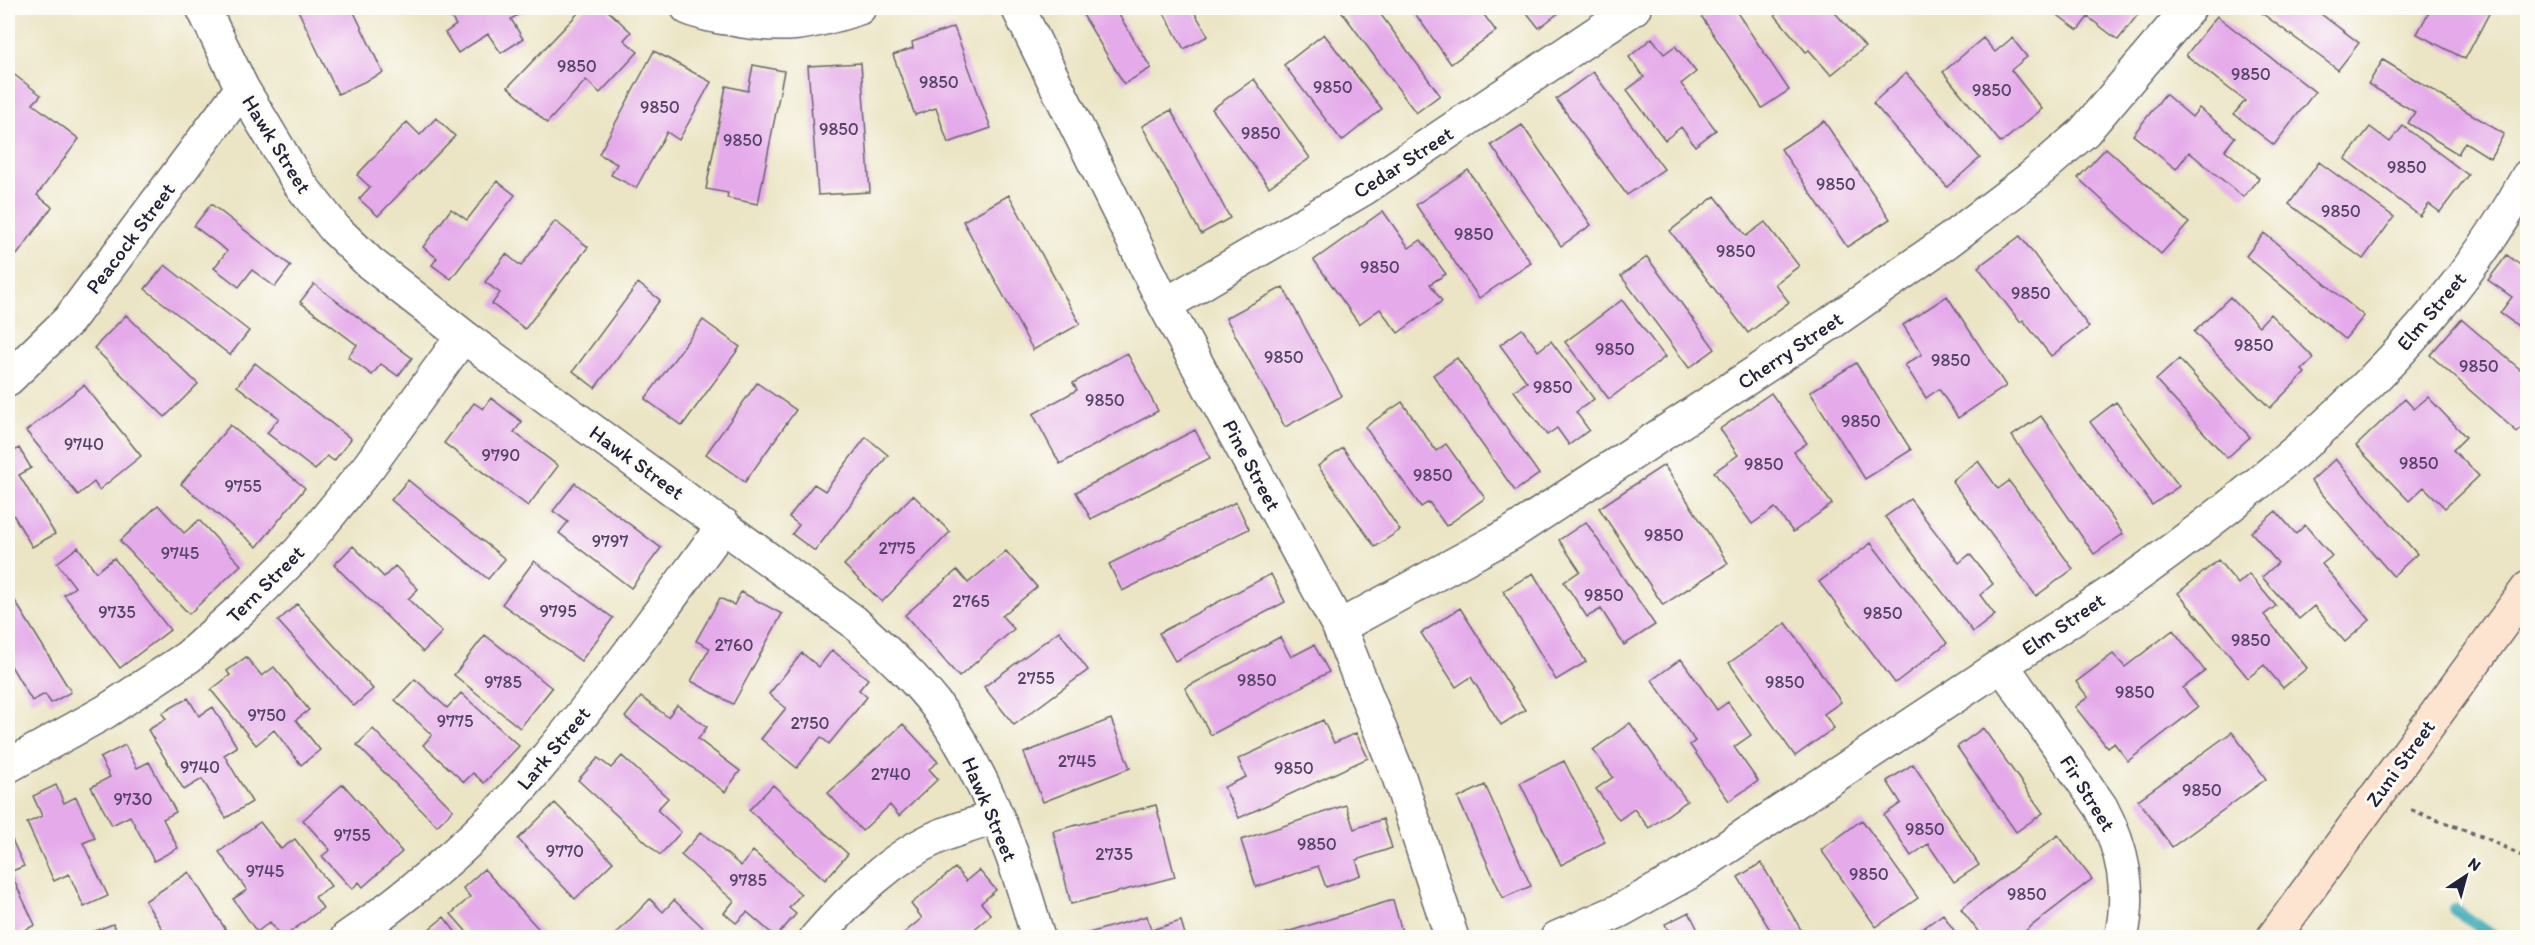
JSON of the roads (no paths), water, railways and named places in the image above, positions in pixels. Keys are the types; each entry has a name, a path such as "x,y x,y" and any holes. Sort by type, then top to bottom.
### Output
{"street":[{"name":"Hawk Street","path":"203,8 242,88 299,183 335,229 370,263 464,336 852,621 892,657 935,704 978,770 997,817 1038,938"},
{"path":"688,8 713,16 764,25 789,26 823,20 859,8"},
{"name":"Pine Street","path":"1018,8 1165,305 1339,627 1399,777 1452,938"},
{"name":"Cedar Street","path":"1165,305 1363,189 1634,8"},
{"name":"Cherry Street","path":"1339,627 1510,534 1828,325 1948,241 2032,177 2084,132 2189,8"},
{"name":"Peacock Street","path":"8,379 69,320 242,88"},
{"name":"Elm Street","path":"1557,938 1619,911 1688,873 2193,535 2308,442 2382,370 2457,283 2528,176"},
{"name":"Tern Street","path":"8,766 105,712 188,657 248,603 299,552 369,466 464,336"},
{"name":"Lark Street","path":"347,938 454,854 509,801 576,723 724,525"},
{"name":"Zuni Street","path":"2273,938 2528,588"},
{"name":"Fir Street","path":"2002,665 2101,807 2113,829 2122,859 2127,891 2126,917 2121,938"},
{"path":"816,938 867,885 896,862 939,837 997,817"}],"waterway":[{"path":"2454,909 2496,938"}]}
